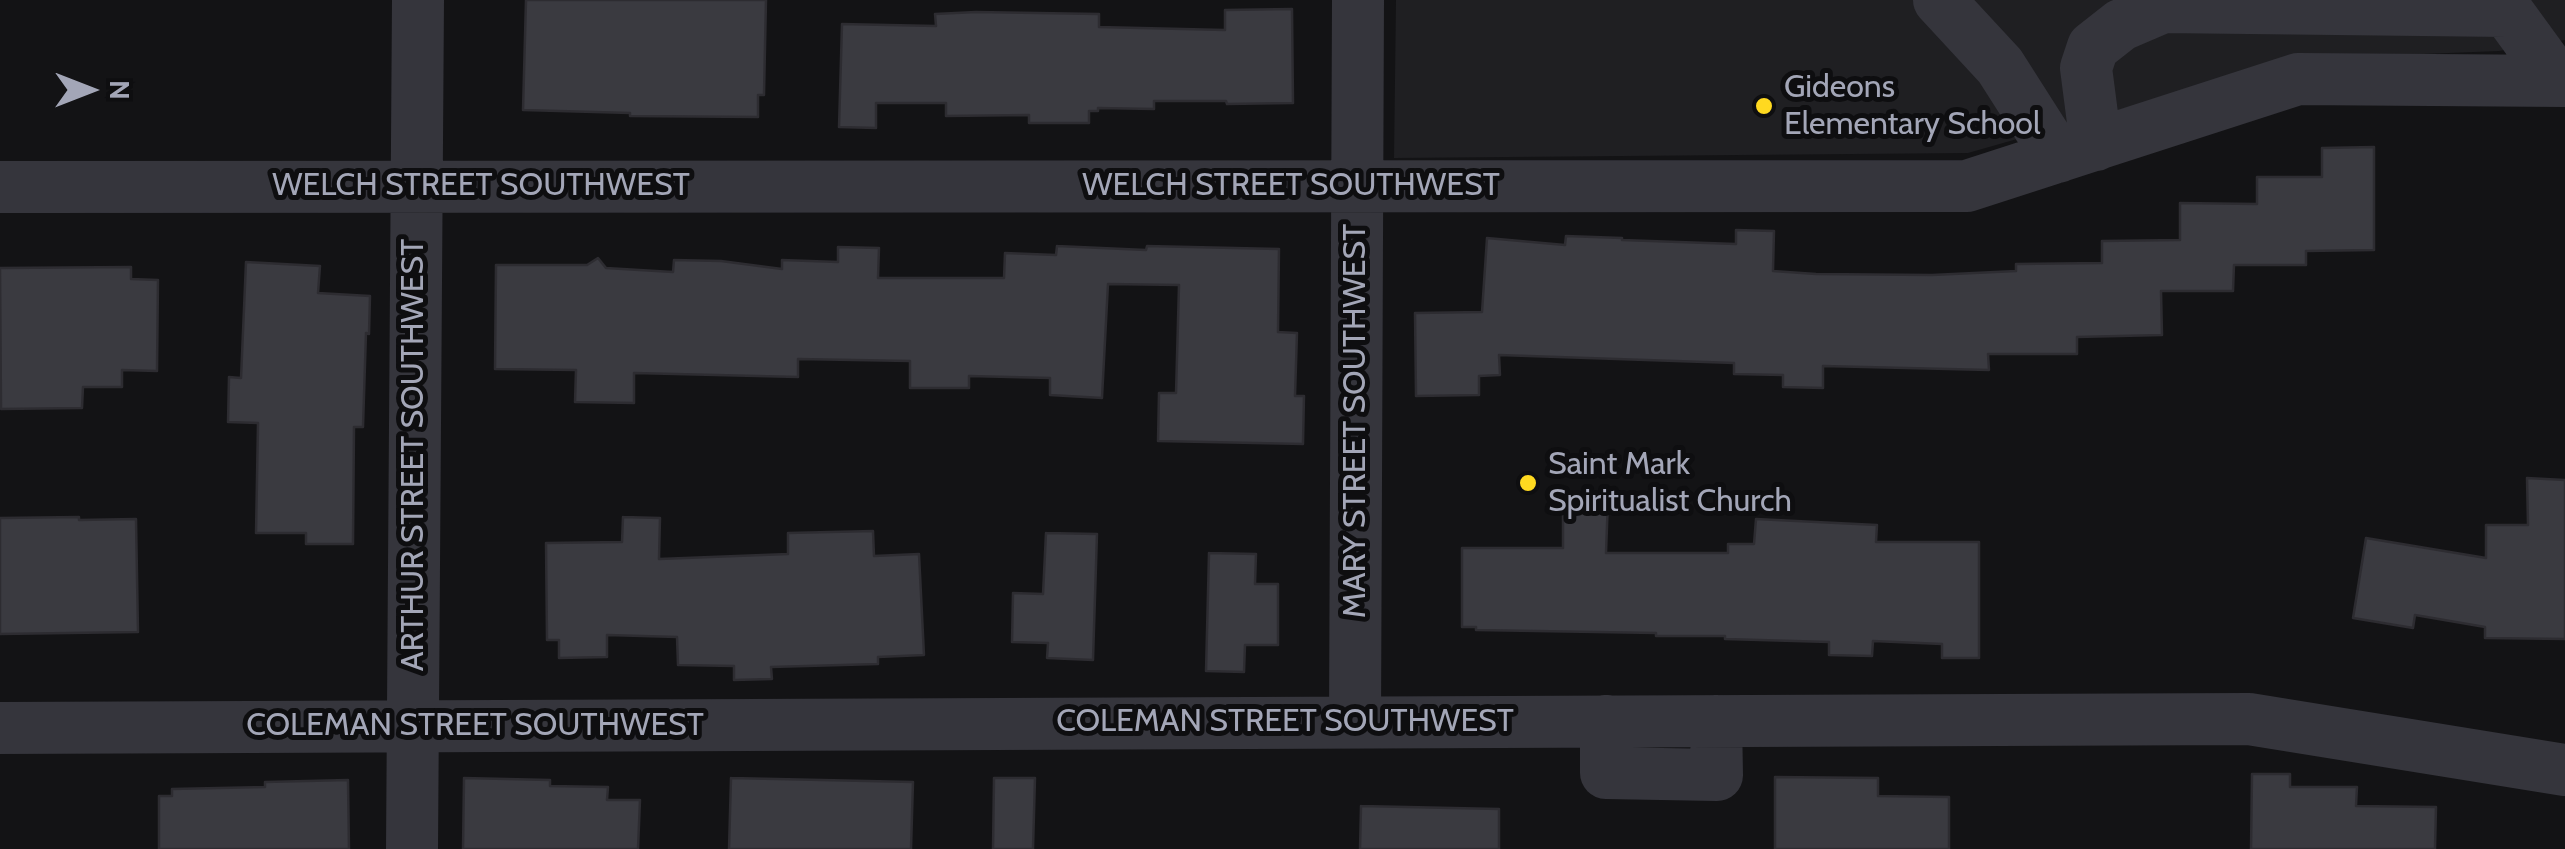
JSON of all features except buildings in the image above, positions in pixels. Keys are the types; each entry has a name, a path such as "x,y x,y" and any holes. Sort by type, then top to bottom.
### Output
{"street":[{"name":"ARTHUR STREET SOUTHWEST","path":"412,849 418,0"},
{"name":"MARY STREET SOUTHWEST","path":"1354,722 1358,0"},
{"path":"1939,0 2077,151"},
{"path":"2077,151 2086,68 2093,47 2120,26 2162,7 2507,10 2561,81"},
{"name":"WELCH STREET SOUTHWEST","path":"0,186 1967,186 2298,79 2561,81"},
{"name":"COLEMAN STREET SOUTHWEST","path":"0,728 2250,719 2565,770"}],"shaded area":[{"name":"Gideons Elementary School","path":"1396,0 2565,0 2565,40 2499,51 2298,59 1968,153 1394,158"}],"place":[{"name":"Gideons Elementary School","path":"1764,106"},
{"name":"Saint Mark Spiritualist Church","path":"1528,483"}]}
